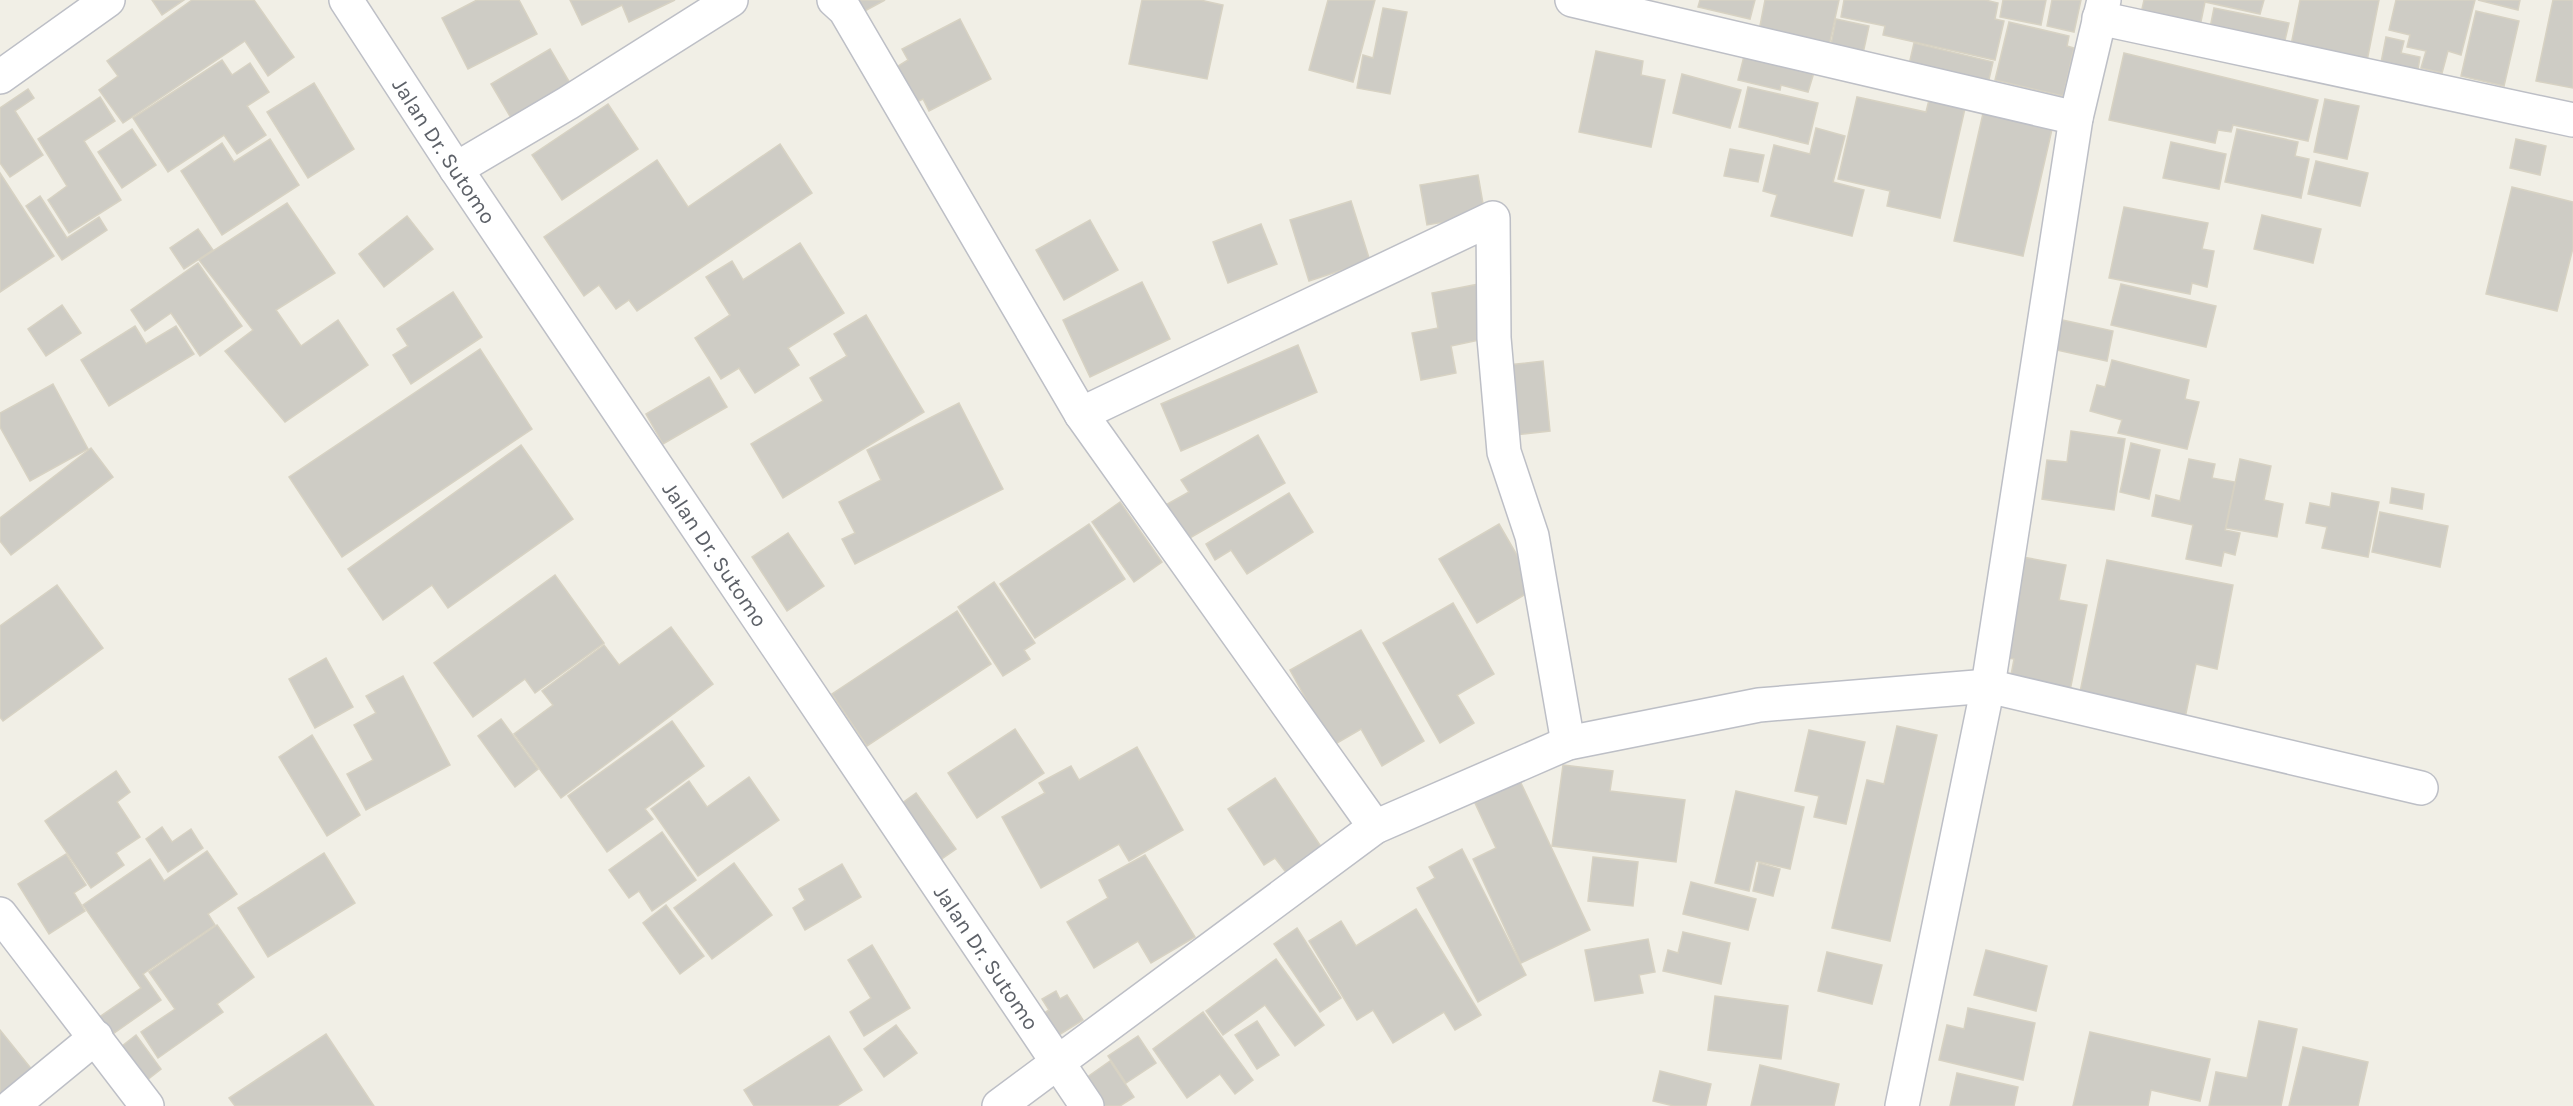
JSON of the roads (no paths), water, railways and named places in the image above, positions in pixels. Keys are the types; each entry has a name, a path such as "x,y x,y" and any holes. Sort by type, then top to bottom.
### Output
{"street":[{"path":"0,77 108,0"},
{"name":"Jalan Dr. Sutomo","path":"346,0 456,169 1087,1106"},
{"path":"456,169 568,104 731,0"},
{"path":"834,0 845,10 1081,414 1375,827"},
{"path":"1572,0 2076,118"},
{"path":"1902,1106 1988,686 2076,118 2101,9 2573,120"},
{"path":"1081,414 1493,218 1494,338 1504,452 1532,536 1568,743"},
{"path":"999,1106 1375,827 1568,743 1759,705 1988,686 2421,788"},
{"path":"0,914 147,1106"},
{"path":"12,1106 96,1037"}]}
